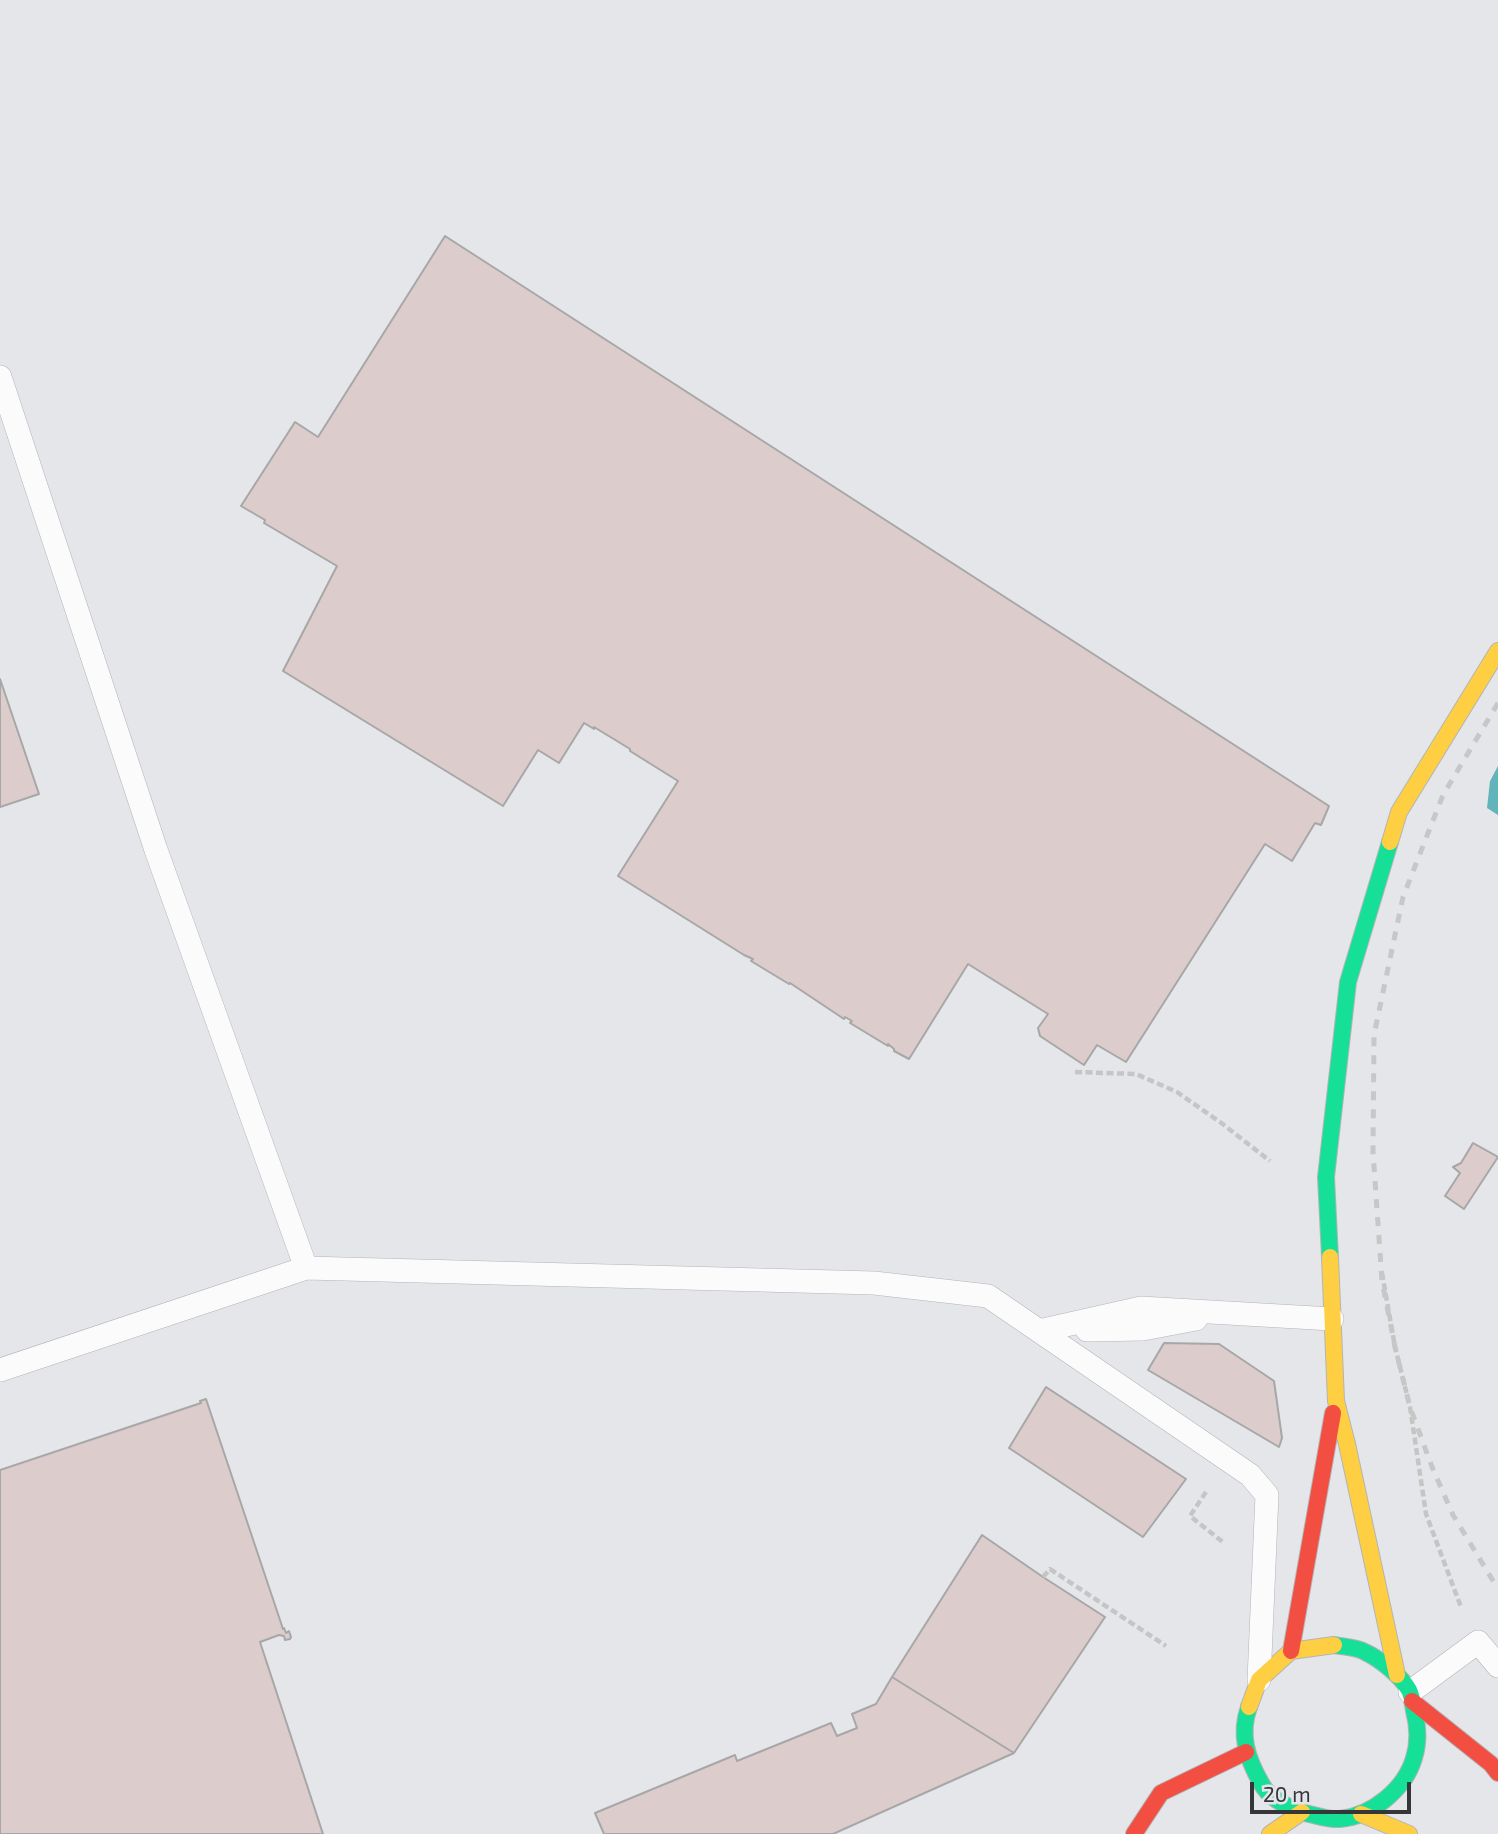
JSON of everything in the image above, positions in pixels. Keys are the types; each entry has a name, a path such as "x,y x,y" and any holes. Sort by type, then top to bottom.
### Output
{"street":[{"path":"1352,1822 1381,1803 1403,1782 1414,1758 1418,1728 1406,1689 1336,1401 1326,1177 1348,982 1399,813 1498,651"},
{"path":"1291,1651 1336,1401"},
{"path":"1409,1834 1302,1812 1278,1801 1262,1786 1246,1752 1244,1721 1259,1680 1291,1651 1334,1645 1364,1651 1498,1773"},
{"path":"1134,1834 1161,1793 1246,1752"},
{"path":"1269,1834 1302,1812"}],"lane":[{"path":"0,377 156,850 306,1268"},
{"path":"0,1370 306,1268 873,1283 988,1296 1250,1475 1268,1495 1259,1680"},
{"path":"1039,1331 1141,1308 1332,1319"},
{"path":"1406,1689 1478,1642 1498,1666"}],"path":[{"path":"1075,1072 1136,1074 1177,1092 1270,1161"},
{"path":"1381,1267 1395,1347 1410,1407 1426,1514 1459,1603 1478,1642"},
{"path":"1043,1577 1050,1569 1166,1646"}],"water":[{"path":"1498,766 1498,815 1487,808 1490,781"}],"building":[{"path":"445,236 1329,806 1321,825 1315,823 1292,861 1265,844 1126,1062 1097,1045 1084,1065 1040,1036 1038,1028 1048,1014 968,964 909,1059 618,876 678,781 630,749 584,723 559,763 538,750 503,806 283,671 337,566 264,523 265,520 241,506 295,422 318,437"},
{"path":"0,679 39,794 0,807"},
{"path":"1473,1143 1498,1157 1464,1209 1445,1196 1460,1173 1453,1167 1461,1163"},
{"path":"1164,1343 1219,1344 1274,1381 1282,1438 1279,1447 1148,1370"},
{"path":"1046,1387 1186,1479 1143,1537 1009,1448"},
{"path":"206,1399 283,1629 286,1633 289,1631 291,1637 285,1640 284,1636 279,1635 260,1642 323,1834 0,1834 0,1470 201,1403 200,1401"},
{"path":"982,1535 1105,1617 1014,1753 892,1677"},
{"path":"892,1677 1014,1753 833,1834 604,1834 595,1813 735,1755 737,1761 831,1723 837,1736 857,1728 852,1714 876,1704"}],"railway":[{"path":"1498,703 1443,795 1403,897 1374,1035 1373,1152 1382,1281 1410,1407 1453,1515 1498,1589"}],"traffic: fast":[{"path":"1330,1257 1326,1177 1348,982 1390,842"},
{"path":"1249,1707 1245,1727 1248,1755 1261,1783 1275,1799 1302,1812 1336,1819 1364,1813 1386,1799 1403,1780 1416,1752 1417,1728 1411,1695 1401,1679 1377,1659 1358,1649 1334,1645"}],"traffic: slow":[{"path":"1390,842 1399,812 1498,651"},
{"path":"1330,1257 1336,1401 1397,1675"},
{"path":"1249,1707 1259,1680 1291,1651 1334,1645"},
{"path":"1270,1834 1302,1812"},
{"path":"1361,1814 1409,1834"}],"traffic: jam":[{"path":"1291,1651 1333,1413"},
{"path":"1412,1701 1491,1764 1498,1773"},
{"path":"1134,1834 1161,1793 1246,1752"}]}
